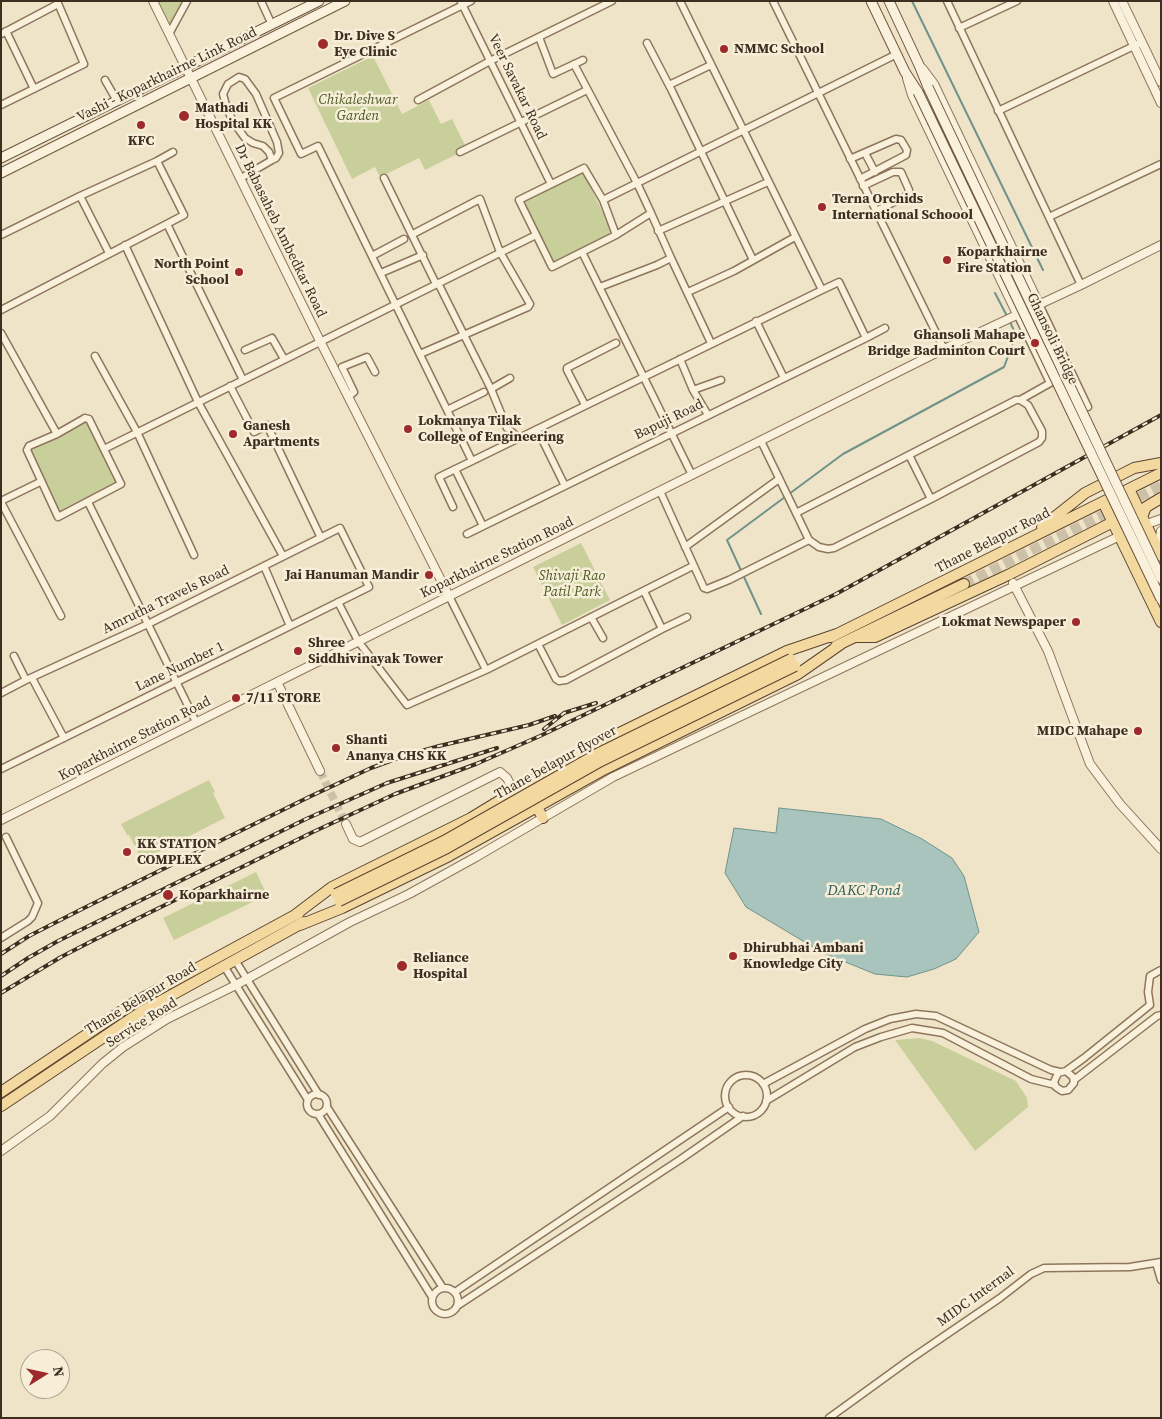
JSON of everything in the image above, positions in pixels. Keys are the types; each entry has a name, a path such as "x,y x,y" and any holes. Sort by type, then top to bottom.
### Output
{"main road":[{"name":"Vashi - Koparkhairne Link Road","path":"1,158 319,1"},
{"name":"Vashi - Koparkhairne Link Road","path":"1,173 346,1"},
{"name":"Ghansoli Bridge","path":"871,1 905,72 918,92 1161,599"},
{"name":"Ghansoli Bridge","path":"888,1 1161,578"},
{"path":"1026,540 1085,493 1134,468 1161,463"},
{"name":"Thane Belapur Road","path":"837,634 1161,473"},
{"path":"1129,489 1159,552"},
{"path":"1144,520 1146,507 1161,498"},
{"path":"1102,502 1161,622"},
{"path":"856,637 875,637 1112,522"},
{"path":"793,662 841,644 964,584"},
{"path":"793,662 837,634"},
{"path":"295,915 332,887 438,835 593,746 787,651 837,634"},
{"path":"300,925 342,908 449,856 604,769 798,674 841,644"},
{"name":"Thane belapur flyover","path":"338,897 444,841 597,754 793,662"},
{"path":"524,786 544,818"},
{"path":"295,915 338,897"},
{"path":"300,925 338,897"},
{"name":"Thane Belapur Road","path":"1,1092 135,1002 295,915"},
{"name":"Thane Belapur Road","path":"1,1106 141,1012 300,925"}],"street":[{"name":"Dr Babasaheb Ambedkar Road","path":"153,1 320,341 337,369 348,397 449,596"},
{"path":"169,34 187,1"},
{"path":"261,1 272,24"},
{"path":"471,1 462,3 274,98 301,154 318,146 472,461"},
{"path":"418,100 603,3 612,1"},
{"path":"680,1 822,290"},
{"path":"773,1 944,349"},
{"path":"947,1 1081,285"},
{"path":"960,28 1018,1"},
{"path":"1113,1 1161,82"},
{"path":"1122,1 1161,103"},
{"path":"1,105 34,89 84,64 58,3 3,32 34,89"},
{"name":"Veer Savakar Road","path":"462,3 551,184"},
{"path":"539,37 553,74 583,60"},
{"path":"646,43 726,200 753,260"},
{"path":"998,111 1138,44"},
{"path":"603,200 897,54"},
{"path":"574,64 637,183 658,232 711,343"},
{"path":"669,85 711,65"},
{"path":"919,65 934,84 1088,407"},
{"path":"905,72 912,95 1012,316 1050,383"},
{"path":"241,178 272,160 279,152 275,136 256,94 245,79 239,77 228,84 223,94 226,109 245,138 264,146 272,160"},
{"path":"105,80 117,101"},
{"path":"460,152 588,90"},
{"path":"850,159 896,139 901,140 907,150 906,156 875,172 862,182"},
{"path":"1,235 173,152"},
{"path":"865,153 875,172"},
{"path":"1,310 184,215 157,161"},
{"path":"1048,217 1161,164"},
{"path":"616,235 603,200 584,168 519,200 552,267 616,235 651,213"},
{"path":"862,182 893,172 901,172 909,190 908,195 876,210"},
{"path":"384,178 491,388 507,428 519,438"},
{"path":"658,232 768,182"},
{"path":"80,196 109,253"},
{"path":"413,234 480,199 500,252 530,306 420,354"},
{"path":"167,224 243,380"},
{"path":"104,448 536,235"},
{"path":"688,292 753,260 795,236"},
{"path":"372,256 404,239"},
{"path":"125,245 198,402 283,556"},
{"name":"Koparkhairne Station Road","path":"1,820 944,349 1161,245"},
{"path":"582,252 692,475"},
{"path":"381,273 423,255"},
{"path":"600,287 671,258"},
{"path":"453,507 439,477 839,282 866,338"},
{"path":"756,321 784,378"},
{"name":"Bapuji Road","path":"467,534 885,328"},
{"path":"1,332 57,434"},
{"path":"245,350 272,338 284,359"},
{"path":"585,405 567,368 616,343"},
{"path":"96,356 137,432 194,555"},
{"path":"337,369 367,357 375,372"},
{"path":"680,359 693,390 708,415"},
{"path":"795,509 909,455 1016,400 1020,400 1071,370"},
{"path":"491,388 510,378"},
{"path":"693,390 721,380"},
{"path":"230,386 254,432 267,425 321,538"},
{"path":"447,410 484,392"},
{"path":"761,441 809,540 819,547 828,549 834,548 931,499 1039,442 1042,438 1042,431 1028,404 1020,400"},
{"path":"87,418 121,484 58,517 40,482 27,450 29,446 57,434 87,418"},
{"path":"537,429 565,486"},
{"path":"909,455 931,499"},
{"path":"455,469 483,526"},
{"path":"685,547 779,479"},
{"path":"40,482 1,502 61,616"},
{"path":"660,491 693,566 704,588 707,589 809,540"},
{"path":"88,502 196,722"},
{"name":"Service Road","path":"1,1150 50,1116 102,1064 167,1019 236,985 350,922 426,885 613,777 1120,536 1144,520 1161,519"},
{"name":"Amrutha Travels Road","path":"1,693 148,624 340,528 369,587"},
{"path":"1159,552 1161,531"},
{"path":"264,566 290,626"},
{"path":"338,602 358,641 407,705 486,670 693,566"},
{"path":"1008,574 1048,651 1090,764 1120,804 1161,849"},
{"name":"Lane Number 1","path":"1,769 369,587"},
{"path":"644,590 662,629"},
{"path":"449,596 486,670"},
{"path":"591,617 603,638"},
{"path":"538,644 556,679 562,681 687,617"},
{"path":"14,656 64,738"},
{"path":"277,682 320,771"},
{"path":"346,824 353,839 360,842 500,772 507,778 533,824"},
{"path":"1,938 28,921 37,908 38,903 6,837"},
{"path":"235,960 319,1095 325,1098 327,1107 443,1288"},
{"path":"224,966 308,1100 309,1110 318,1114 432,1297 435,1309 442,1314 450,1313 457,1306 681,1159 743,1116"},
{"path":"1074,1080 1159,1015 1150,1005 1148,992 1150,976 1161,970"},
{"path":"1055,1085 1056,1076 1150,1005"},
{"path":"763,1084 865,1030 890,1019 916,1014 936,1016 1051,1070 1072,1074 1074,1080 1073,1086 1068,1090 1059,1089 1055,1085 1031,1079 943,1033 912,1028 855,1047 766,1100"},
{"path":"747,1075 754,1076 763,1084 766,1089 766,1100 760,1111 749,1116 743,1116 732,1111 726,1096 726,1091 731,1081 747,1075"},
{"path":"308,1100 313,1096 319,1095"},
{"path":"318,1114 324,1112 327,1107"},
{"path":"455,1292 729,1107"},
{"path":"1158,1262 1161,1280"},
{"name":"MIDC Internal","path":"829,1418 909,1360 1000,1298 1031,1274 1044,1268 1130,1266 1158,1262"},
{"path":"432,1297 437,1290 448,1288 455,1292 458,1299 457,1306"}],"green space":[{"path":"158,1 182,1 170,24"},
{"name":"Chikaleshwar Garden","path":"373,56 402,114 429,100 441,124 452,119 467,149 425,170 419,158 380,177 375,167 352,179 308,88"},
{"path":"583,172 613,233 553,262 523,201"},
{"path":"85,417 118,485 60,513 26,445"},
{"name":"Shivaji Rao Patil Park","path":"581,543 610,600 562,625 533,567"},
{"path":"209,780 225,818 142,860 121,824"},
{"path":"256,872 267,895 174,940 163,918"},
{"path":"920,1038 932,1041 1016,1081 1027,1098 1028,1107 975,1151 895,1040"}],"water":[{"name":"DAKC Pond","path":"779,808 881,819 922,839 952,858 964,876 979,932 956,959 934,969 907,977 875,974 823,953 746,907 725,873 734,828 776,833"}],"waterway":[{"path":"912,1 1043,270"},
{"path":"995,293 1008,318"},
{"path":"789,494 843,454 1004,367 1016,335 1010,322"},
{"path":"761,614 727,540 785,497"}],"tunnel":[{"path":"964,584 1161,486"},
{"path":"320,771 346,824"}],"railway":[{"path":"1,993 92,941 313,832 395,794 476,764 540,736 836,594 1161,415"},
{"path":"544,729 564,713 596,703"},
{"path":"1,954 29,936 82,909 371,768 439,746 529,725 555,716"},
{"path":"1,976 58,941 306,819 387,783 497,748"}],"place":[{"name":"Dr. Dive S Eye Clinic","path":"323,44"},
{"name":"NMMC School","path":"724,49"},
{"name":"Mathadi Hospital KK","path":"184,116"},
{"name":"KFC","path":"141,125"},
{"name":"Terna Orchids International Schoool","path":"822,207"},
{"name":"Koparkhairne Fire Station","path":"947,260"},
{"name":"North Point School","path":"239,272"},
{"name":"Ghansoli Mahape Bridge Badminton Court","path":"1035,343"},
{"name":"Lokmanya Tilak College of Engineering","path":"408,429"},
{"name":"Ganesh Apartments","path":"233,434"},
{"name":"Jai Hanuman Mandir","path":"429,575"},
{"name":"Lokmat Newspaper","path":"1076,622"},
{"name":"Shree Siddhivinayak Tower","path":"298,651"},
{"name":"7/11 STORE","path":"236,698"},
{"name":"MIDC Mahape","path":"1138,731"},
{"name":"Shanti Ananya CHS KK","path":"336,748"},
{"name":"KK STATION COMPLEX","path":"127,852"},
{"name":"Koparkhairne","path":"168,895"},
{"name":"Dhirubhai Ambani Knowledge City","path":"733,956"},
{"name":"Reliance Hospital","path":"402,966"}]}
